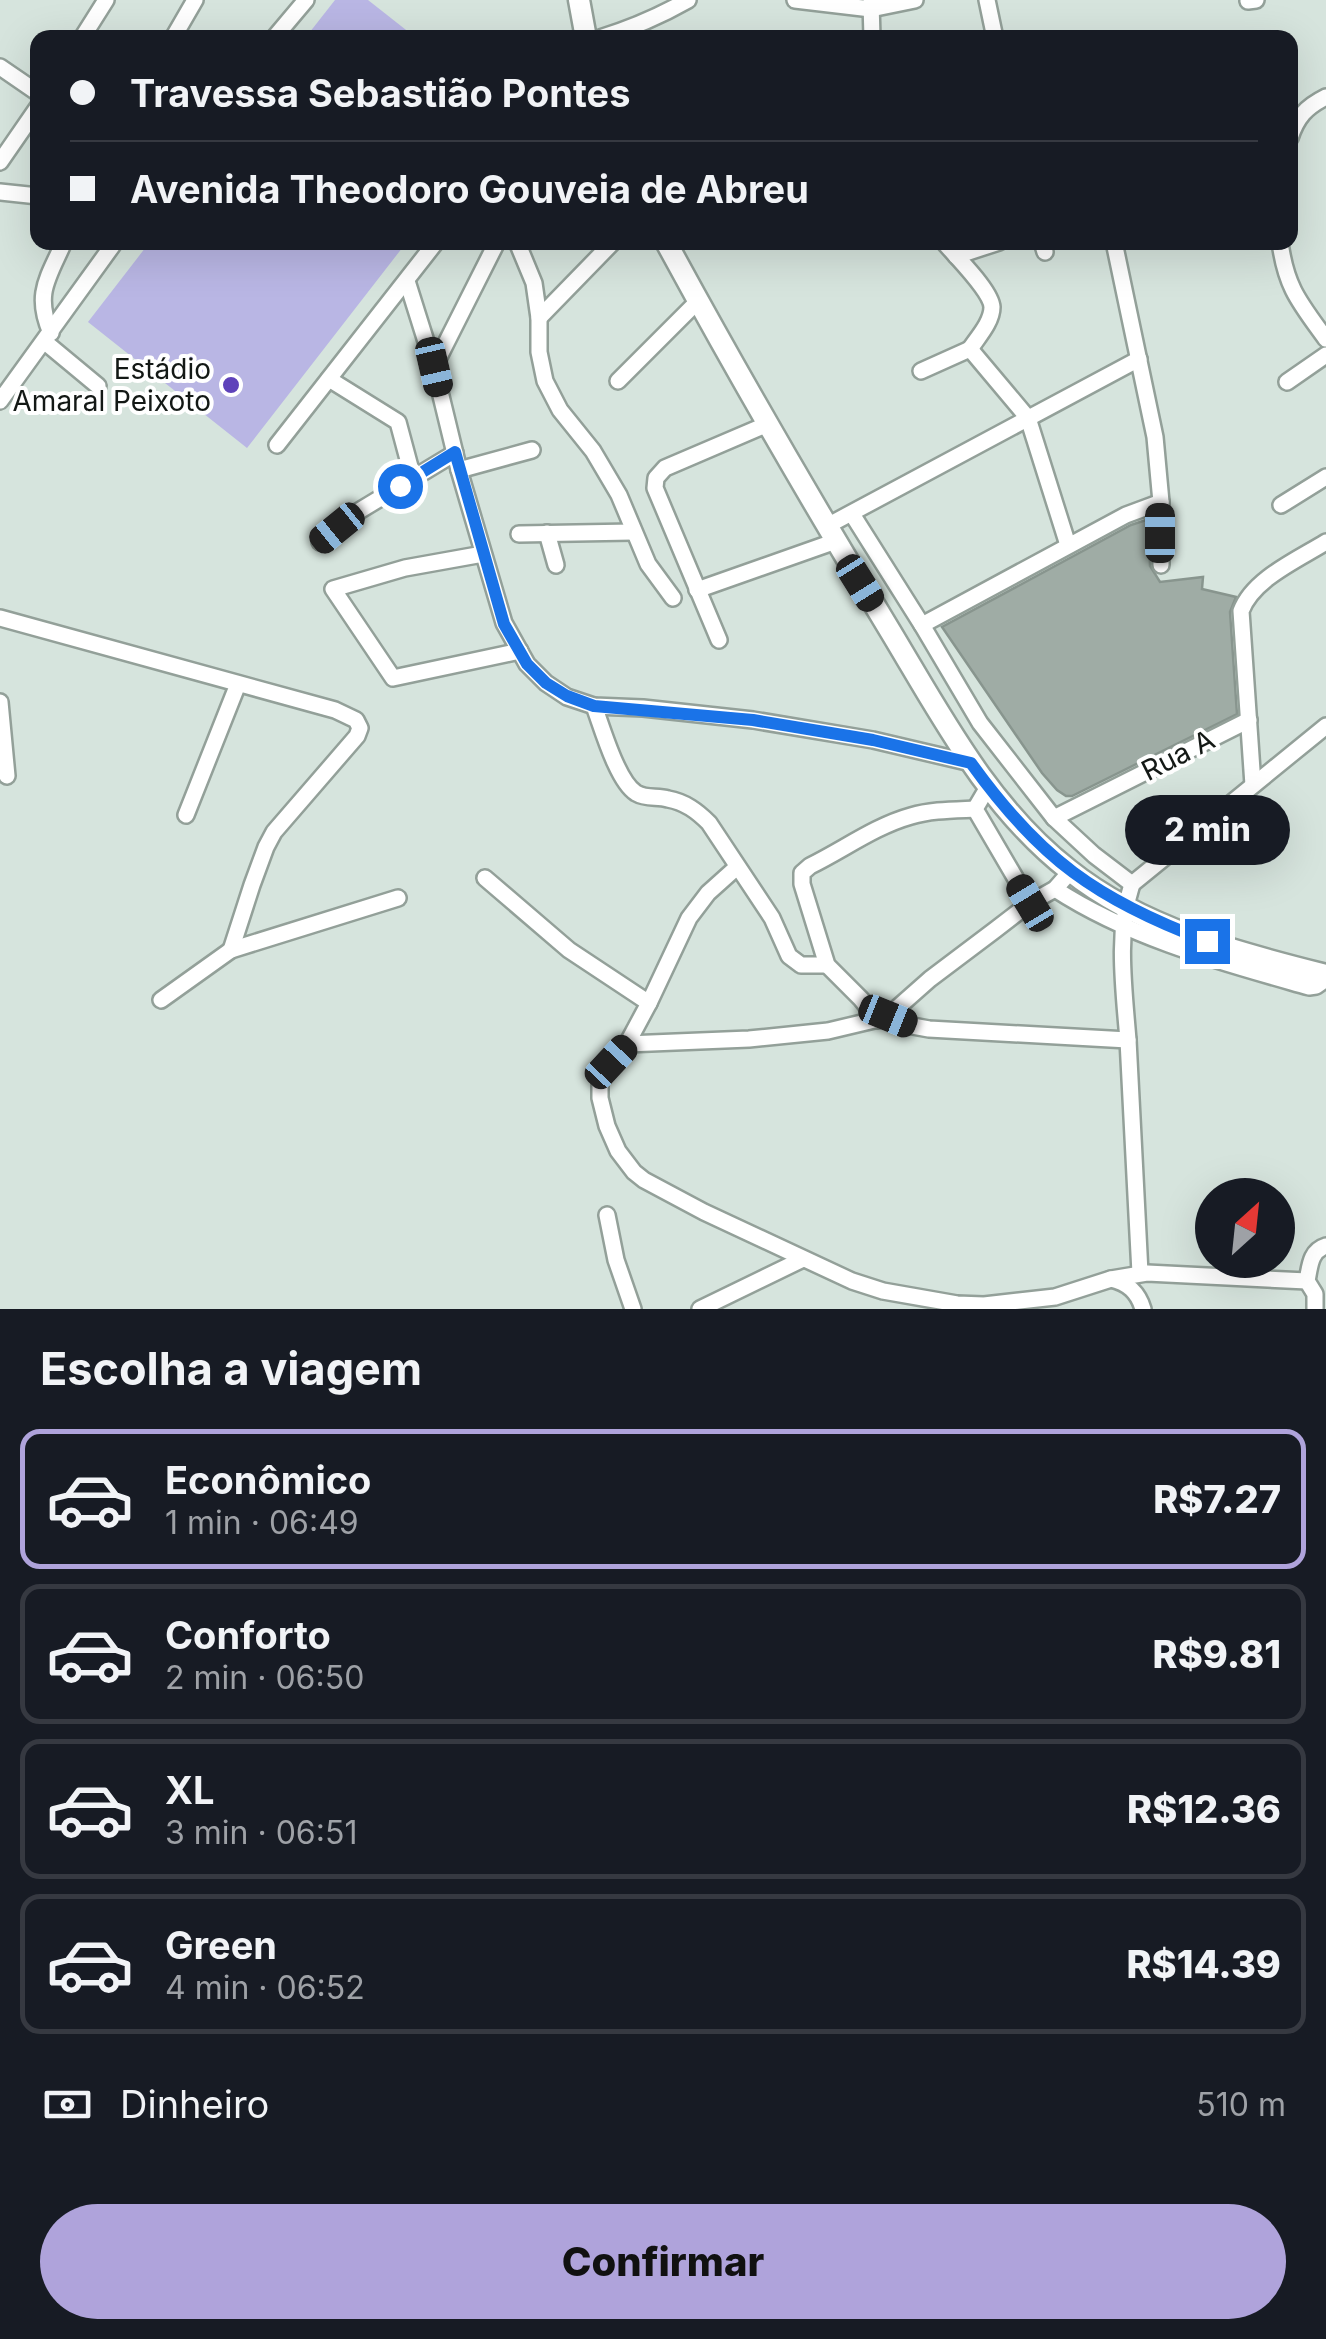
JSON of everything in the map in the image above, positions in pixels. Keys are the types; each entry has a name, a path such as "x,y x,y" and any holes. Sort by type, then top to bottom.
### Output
{"main road":[{"path":"579,0 585,30"},
{"path":"670,250 832,534 971,763 1035,842 1124,916 1326,977"}],"street":[{"path":"87,30 106,0"},
{"path":"178,30 194,0"},
{"path":"281,30 306,0"},
{"path":"627,30 664,7 688,0"},
{"path":"795,0 871,4 914,0"},
{"path":"987,0 993,30"},
{"path":"871,4 872,30"},
{"path":"0,68 30,88"},
{"path":"1298,118 1306,108 1326,96"},
{"path":"0,162 30,119"},
{"path":"0,192 30,195"},
{"path":"61,250 42,298 48,338 98,386"},
{"path":"0,401 109,250"},
{"path":"277,445 430,250"},
{"path":"434,367 493,250"},
{"path":"520,250 534,284 545,381 560,410 594,452 619,495 648,564 673,598"},
{"path":"538,318 605,250"},
{"path":"921,371 970,350 992,307 989,296 951,250"},
{"path":"956,256 974,250"},
{"path":"1116,250 1155,437 1160,565"},
{"path":"1281,250 1284,272 1294,295 1326,339"},
{"path":"407,281 504,624 527,664 546,683 594,706 753,720 873,740 971,763"},
{"path":"618,381 698,300"},
{"path":"970,350 1028,418 1068,545"},
{"path":"1287,382 1326,354"},
{"path":"697,590 832,534 852,514 1140,358"},
{"path":"330,379 398,422 414,478"},
{"path":"719,640 655,488 656,478 665,468 768,424"},
{"path":"459,470 532,450"},
{"path":"320,542 354,514 455,452"},
{"path":"1280,505 1326,477"},
{"path":"922,625 1126,515 1160,502"},
{"path":"852,514 980,724 1054,818 1132,884"},
{"path":"519,534 633,532"},
{"path":"547,534 556,565"},
{"path":"1253,784 1241,611 1246,597 1257,586 1326,542"},
{"path":"482,554 405,568 333,588 393,678 520,651"},
{"path":"0,618 347,714 356,720 360,728 357,736 274,832 231,950"},
{"path":"186,815 238,684"},
{"path":"0,702 8,776"},
{"path":"594,706 630,788 646,797 679,802 700,814 772,918 790,956 801,965 827,965"},
{"name":"Rua A","path":"1054,818 1249,720"},
{"path":"1140,1273 1124,988 1124,916 1132,884 1326,726"},
{"path":"974,809 988,787"},
{"path":"974,809 1030,903"},
{"path":"974,809 910,816 879,828 805,870 802,884 827,965 883,1018 907,1024 929,1029 1128,1040"},
{"path":"736,867 689,918 628,1044 603,1072 600,1098 607,1126 618,1150 644,1180 852,1281 957,1306 1055,1298 1140,1273 1316,1296 1312,1258 1316,1250 1325,1246"},
{"path":"628,1044 828,1031 883,1018 1030,903 1055,889 1070,872"},
{"path":"485,878 569,950 650,1003"},
{"path":"1055,889 1081,906 1124,916"},
{"path":"161,1000 231,950 398,898"},
{"path":"607,1215 618,1271 632,1309"},
{"path":"700,1309 803,1259"},
{"path":"1111,1280 1130,1287 1143,1309"},
{"path":"880,1309 883,1291"},
{"path":"1072,1292 1076,1309"}],"shaded area":[{"path":"335,0 368,0 406,30 311,30"},
{"name":"Estádio Amaral Peixoto","path":"143,250 401,250 247,448 88,322"}],"building":[{"path":"1149,519 1150,566 1160,582 1203,577 1202,589 1236,597 1230,612 1237,714 1066,796 1042,773 942,627 1131,525"}],"place":[{"name":"Estádio Amaral Peixoto","path":"231,385"}],"route":[{"path":"400,486 455,452 504,624 527,664 567,696 594,706 753,720 873,740 971,763 1002,806 1070,872 1125,906 1207,941"}]}
